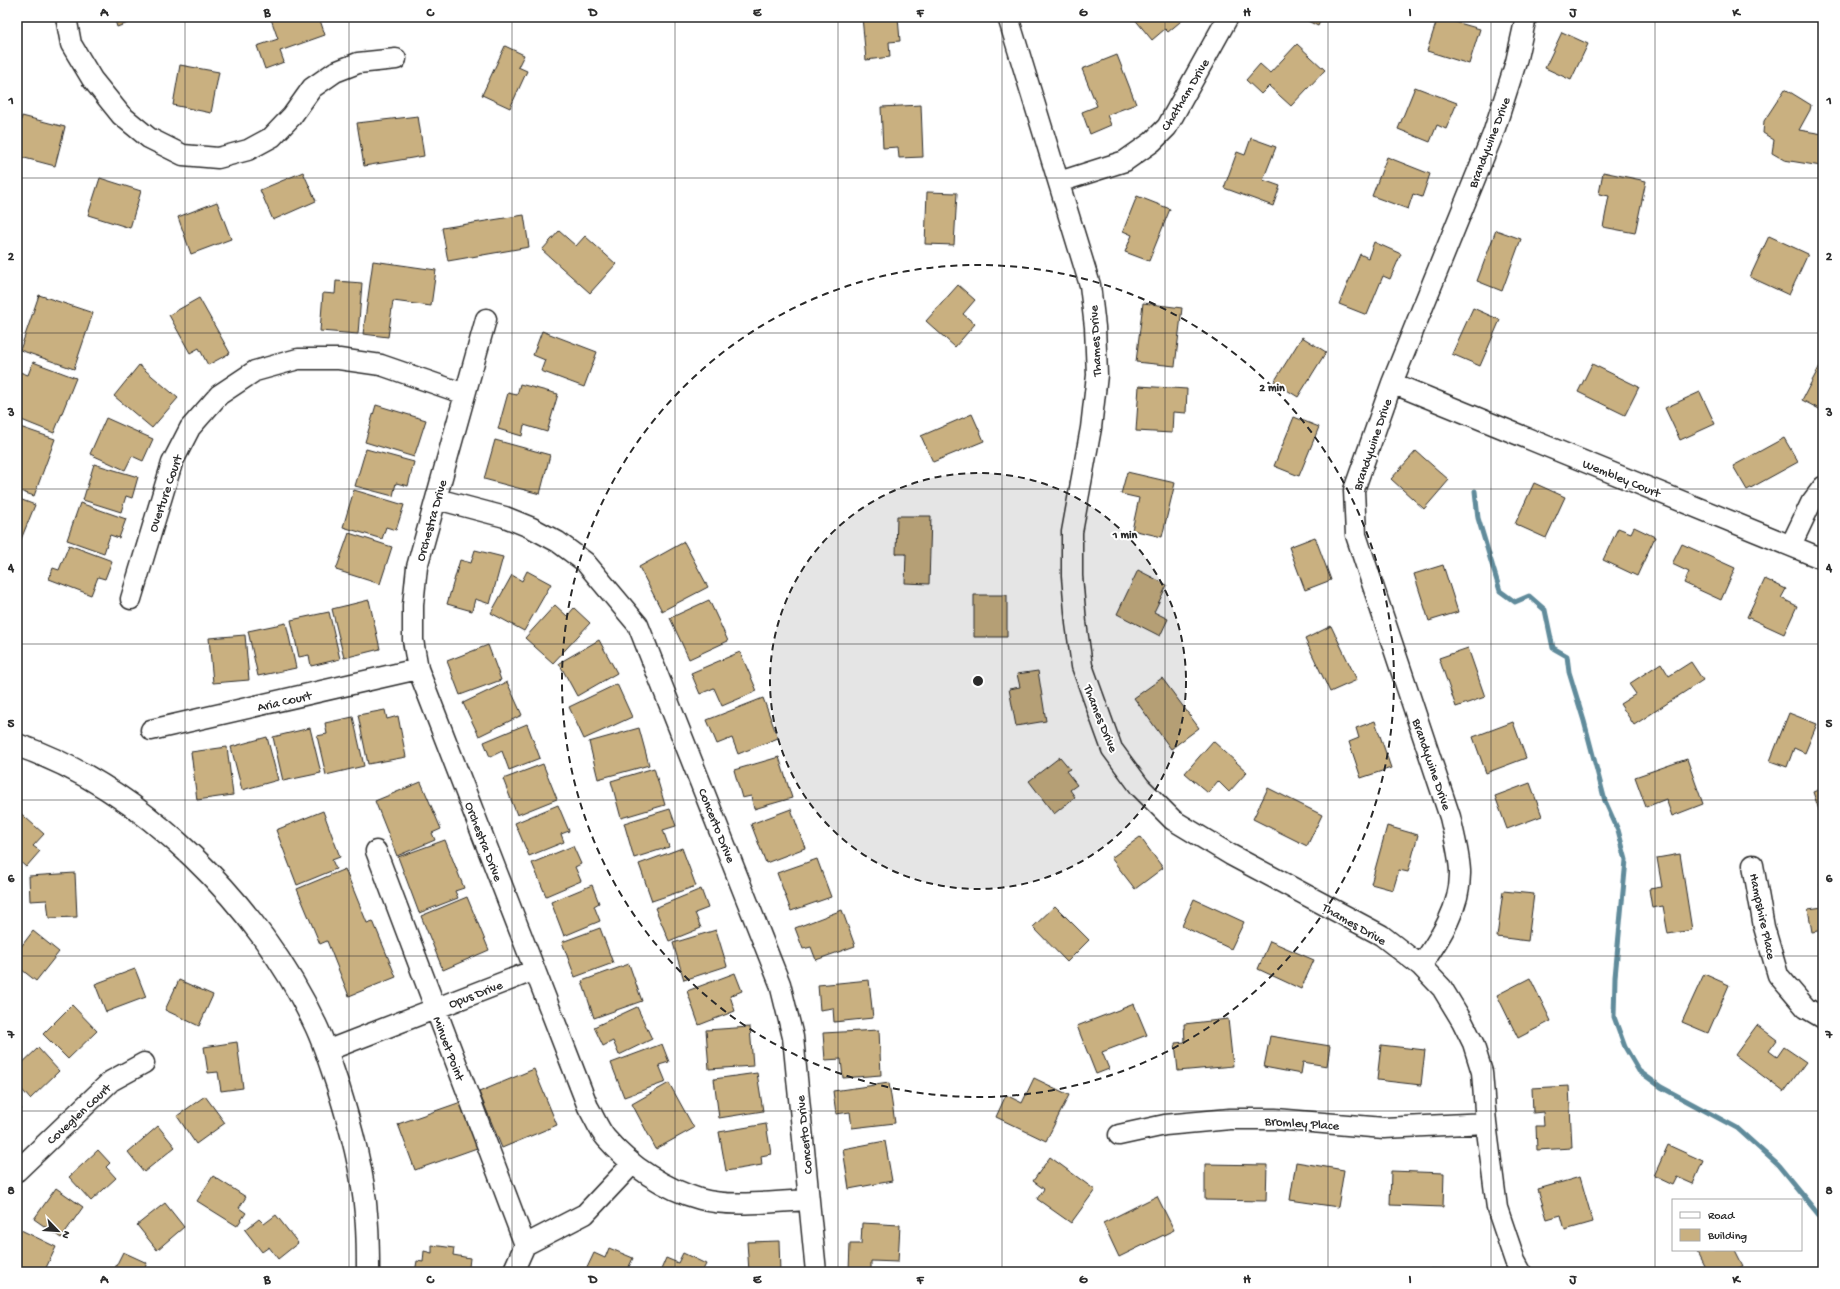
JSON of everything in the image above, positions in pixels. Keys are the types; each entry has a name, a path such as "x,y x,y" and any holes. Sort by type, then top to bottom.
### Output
{"street":[{"path":"66,17 71,44 92,79 121,115 149,138 182,155 218,158 248,150 272,137 292,116 312,88 335,72 358,63 396,59"},
{"name":"Thames Drive","path":"1008,17 1090,285 1095,327 1097,375 1091,428 1072,532 1072,576 1076,623 1082,666 1112,749 1140,787 1173,820 1231,855 1381,935 1421,966 1442,988 1473,1042 1482,1072 1486,1123 1497,1208 1515,1262 1521,1272"},
{"name":"Chatham Drive","path":"1059,182 1125,161 1152,142 1167,127 1228,17"},
{"name":"Brandywine Drive","path":"1421,966 1441,936 1458,893 1460,872 1458,852 1450,817 1356,535 1354,490 1392,383 1493,134 1516,62 1526,17"},
{"name":"Orchestra Drive","path":"486,320 417,567 414,598 413,640 418,669 588,1107 606,1138 632,1164 667,1186 701,1200 738,1203 809,1200"},
{"name":"Overture Court","path":"131,599 172,463 190,428 219,394 256,371 298,359 339,359 381,365 466,394"},
{"name":"Wembley Court","path":"1392,383 1823,559"},
{"path":"1791,545 1811,503 1823,487"},
{"name":"Concerto Drive","path":"437,499 505,517 532,528 558,542 585,562 638,625 780,984 793,1036 816,1272"},
{"name":"Aria Court","path":"151,730 418,669"},
{"path":"17,745 36,752 82,774 123,798 161,828 205,868 242,910 283,967 315,1025 326,1051 350,1124 360,1170 366,1214 368,1272"},
{"name":"Minuet Point","path":"376,851 525,1245"},
{"name":"Hampshire Place","path":"1753,865 1764,928 1778,975 1806,1008 1823,1018"},
{"name":"Opus Drive","path":"326,1051 535,970"},
{"name":"Coveglen Court","path":"17,1171 111,1081 144,1062"},
{"name":"Bromley Place","path":"1119,1135 1165,1125 1230,1119 1275,1119 1384,1128 1486,1123"},
{"path":"513,1272 525,1245 585,1214 632,1164"}],"building":[{"path":"114,17 144,17 117,27"},
{"path":"276,17 319,17 325,35 280,51 284,62 265,69 257,46 278,39 271,19"},
{"path":"862,17 898,17 900,41 889,42 890,57 866,60"},
{"path":"1133,17 1186,17 1168,32 1165,29 1152,40"},
{"path":"1300,17 1322,17 1318,26"},
{"path":"1438,17 1480,29 1469,64 1427,51"},
{"path":"1576,17 1592,17 1590,22"},
{"path":"1562,32 1588,44 1571,80 1545,68"},
{"path":"1297,44 1325,70 1291,106 1269,86 1261,94 1246,80 1260,64 1270,73"},
{"path":"505,46 524,55 518,67 527,71 510,108 482,95"},
{"path":"1117,55 1136,104 1107,115 1111,125 1090,134 1082,112 1097,106 1082,69"},
{"path":"180,65 219,72 211,113 173,105"},
{"path":"1415,87 1457,103 1446,129 1437,125 1430,142 1398,129"},
{"path":"1785,89 1811,105 1810,110 1799,130 1823,134 1823,163 1821,166 1784,160 1772,153 1774,140 1763,133 1764,121"},
{"path":"921,105 923,157 899,158 898,147 883,148 881,107"},
{"path":"22,116 65,127 55,166 17,156 17,136"},
{"path":"418,116 424,156 364,166 357,123"},
{"path":"1251,138 1276,147 1263,180 1280,186 1273,206 1224,188 1237,152 1245,155"},
{"path":"1387,157 1430,174 1422,197 1413,194 1408,209 1372,196"},
{"path":"303,172 316,201 273,220 260,190"},
{"path":"1603,172 1646,181 1635,233 1603,227 1609,196 1599,194"},
{"path":"100,178 141,191 130,228 88,215"},
{"path":"927,192 957,193 954,245 925,244"},
{"path":"1137,196 1170,209 1149,261 1125,252 1132,235 1123,231"},
{"path":"217,202 231,239 191,254 178,217"},
{"path":"524,215 529,247 448,261 442,228"},
{"path":"1496,230 1521,239 1502,291 1477,281"},
{"path":"559,231 576,246 585,236 616,264 590,293 542,250"},
{"path":"1769,236 1808,254 1789,295 1750,277"},
{"path":"1374,242 1401,254 1390,279 1383,276 1367,315 1339,304 1360,254 1368,258"},
{"path":"373,261 436,270 431,306 393,301 388,337 363,334"},
{"path":"336,281 362,283 358,334 320,331 323,293 335,294"},
{"path":"958,285 975,300 963,314 975,324 955,347 926,321"},
{"path":"39,295 93,313 74,369 20,350"},
{"path":"199,298 230,353 208,365 199,348 190,353 169,315"},
{"path":"1143,303 1182,308 1175,366 1136,362"},
{"path":"1473,308 1500,320 1480,366 1452,354"},
{"path":"542,331 597,352 584,387 541,371 545,360 533,355"},
{"path":"1302,337 1326,352 1298,397 1274,382"},
{"path":"1823,360 1823,411 1802,400"},
{"path":"33,362 76,378 54,433 19,419 23,410 17,407 17,371 28,375"},
{"path":"1592,364 1639,387 1625,415 1578,392"},
{"path":"139,365 178,398 152,428 114,396"},
{"path":"520,384 558,394 547,432 524,425 522,436 498,429 508,393 517,395"},
{"path":"1139,386 1187,389 1186,413 1173,412 1172,433 1136,431"},
{"path":"1700,392 1715,424 1680,440 1665,408"},
{"path":"376,405 426,420 414,457 365,442"},
{"path":"972,414 984,441 933,462 921,436"},
{"path":"1294,417 1319,427 1299,476 1274,466"},
{"path":"106,418 153,439 143,461 132,456 125,470 90,454"},
{"path":"17,426 55,439 34,496 17,490"},
{"path":"1784,438 1798,462 1747,490 1733,466"},
{"path":"495,440 550,455 540,494 484,479"},
{"path":"366,449 414,462 408,486 396,483 393,496 355,486"},
{"path":"1416,451 1449,480 1424,509 1391,479"},
{"path":"94,464 138,477 132,498 126,496 121,512 83,500"},
{"path":"1127,472 1175,483 1162,537 1132,530 1139,498 1121,494"},
{"path":"1534,483 1565,497 1546,538 1515,524"},
{"path":"354,490 404,505 396,530 386,527 382,539 343,527"},
{"path":"17,498 35,505 17,549"},
{"path":"80,503 126,519 119,538 110,535 104,553 67,540"},
{"path":"897,516 931,516 929,584 905,583 906,554 896,554"},
{"path":"1634,527 1655,537 1637,576 1603,560 1618,528 1631,533"},
{"path":"349,533 392,547 380,584 336,570"},
{"path":"1315,537 1331,580 1305,590 1289,547"},
{"path":"684,542 708,587 662,611 639,567"},
{"path":"1682,544 1735,568 1721,600 1684,583 1689,572 1672,564"},
{"path":"69,545 112,561 105,579 98,577 91,595 49,579 53,568 59,570"},
{"path":"475,550 503,557 490,604 475,599 472,611 447,604 460,560 471,563"},
{"path":"1443,565 1458,612 1429,621 1414,574"},
{"path":"1138,570 1167,585 1154,612 1168,619 1160,636 1117,614"},
{"path":"527,571 551,584 524,631 491,613 512,575 522,581"},
{"path":"1765,579 1786,589 1781,598 1797,606 1784,634 1747,617"},
{"path":"974,595 1007,595 1007,637 974,637"},
{"path":"369,600 380,649 344,658 332,609"},
{"path":"709,600 728,641 689,659 670,618"},
{"path":"555,605 567,616 574,608 590,623 553,663 525,638"},
{"path":"329,612 340,659 311,666 309,655 299,657 291,620"},
{"path":"286,623 296,668 258,676 248,631"},
{"path":"1331,626 1357,680 1330,692 1305,639"},
{"path":"245,635 249,680 213,683 209,638"},
{"path":"599,640 617,673 577,696 559,663"},
{"path":"488,645 501,680 460,695 447,661"},
{"path":"1468,648 1485,697 1456,707 1439,658"},
{"path":"740,652 757,691 722,706 714,688 700,694 691,673"},
{"path":"1691,662 1703,680 1634,725 1620,704 1636,694 1629,684 1661,663 1669,676"},
{"path":"1038,671 1046,721 1016,726 1009,689 1020,687 1017,674"},
{"path":"1162,678 1199,728 1171,749 1134,698"},
{"path":"507,682 522,715 479,736 463,703"},
{"path":"617,684 632,717 584,739 569,707"},
{"path":"763,698 778,738 738,754 732,738 717,744 707,720"},
{"path":"385,710 387,719 398,716 406,757 368,764 358,715"},
{"path":"1789,713 1817,724 1805,753 1794,748 1787,767 1770,761"},
{"path":"353,717 364,766 326,775 317,736 327,734 325,723"},
{"path":"1375,721 1391,768 1361,778 1349,742 1359,738 1356,728"},
{"path":"1513,722 1526,758 1486,773 1473,737"},
{"path":"527,724 540,758 509,770 502,751 490,757 484,742"},
{"path":"310,728 321,773 283,781 273,737"},
{"path":"639,728 649,765 598,779 589,742"},
{"path":"267,737 278,780 242,790 231,747"},
{"path":"1213,741 1247,772 1229,792 1218,781 1208,793 1185,773"},
{"path":"227,747 233,795 197,800 191,752"},
{"path":"779,757 792,798 754,809 751,796 742,798 734,770"},
{"path":"1060,757 1070,769 1066,771 1077,785 1070,790 1075,797 1054,814 1029,781"},
{"path":"1687,759 1703,804 1672,816 1666,799 1646,807 1635,777"},
{"path":"543,764 557,799 517,815 503,779"},
{"path":"654,768 665,805 621,818 611,781"},
{"path":"421,782 441,829 432,833 435,840 397,856 375,801"},
{"path":"1530,783 1542,816 1507,829 1495,796"},
{"path":"1268,788 1322,815 1307,846 1253,819"},
{"path":"1823,788 1823,812 1820,813 1813,792"},
{"path":"558,805 569,831 561,834 564,842 529,856 515,823"},
{"path":"670,809 676,826 663,830 669,847 634,858 624,823"},
{"path":"791,809 805,848 766,863 751,824"},
{"path":"17,810 44,834 33,846 40,851 26,867 17,859"},
{"path":"323,811 340,857 332,860 336,869 297,885 276,830"},
{"path":"1387,826 1418,835 1408,872 1399,870 1393,890 1371,884"},
{"path":"1140,837 1163,868 1135,889 1111,858"},
{"path":"445,840 464,888 455,891 458,898 419,913 398,857"},
{"path":"573,846 581,864 575,867 581,881 546,896 532,863"},
{"path":"682,848 696,886 652,901 639,864"},
{"path":"1680,854 1692,930 1668,934 1663,906 1652,908 1649,889 1662,887 1657,858"},
{"path":"817,859 831,897 791,911 777,873"},
{"path":"345,869 367,923 373,921 396,977 349,996 327,941 320,944 297,889"},
{"path":"75,873 77,917 49,918 47,900 30,901 29,876"},
{"path":"1820,884 1823,884 1823,901"},
{"path":"592,885 599,903 594,906 600,921 564,936 551,902"},
{"path":"701,889 708,908 695,913 701,928 669,941 655,908"},
{"path":"1503,891 1534,894 1528,941 1497,937"},
{"path":"467,897 489,950 443,970 421,916"},
{"path":"1194,899 1244,922 1231,949 1182,926"},
{"path":"1055,906 1089,940 1067,962 1033,927"},
{"path":"1823,907 1823,930 1812,932 1808,909"},
{"path":"842,910 855,946 816,960 811,947 803,949 795,928"},
{"path":"600,928 613,963 575,977 562,942"},
{"path":"716,930 727,966 684,980 673,943"},
{"path":"33,931 59,952 36,981 17,966 17,952"},
{"path":"1270,941 1314,960 1301,989 1258,969"},
{"path":"629,964 642,1001 594,1018 582,981"},
{"path":"135,969 146,997 106,1012 95,984"},
{"path":"735,973 742,991 730,996 735,1011 699,1025 687,991"},
{"path":"1704,974 1729,985 1708,1033 1682,1022"},
{"path":"1530,978 1551,1021 1518,1038 1497,995"},
{"path":"179,980 213,995 199,1026 165,1010"},
{"path":"869,980 873,1018 834,1022 833,1008 820,1010 818,985"},
{"path":"1134,1004 1147,1035 1102,1052 1109,1069 1096,1074 1077,1026"},
{"path":"72,1005 97,1031 68,1059 43,1034"},
{"path":"637,1007 652,1039 619,1055 613,1041 603,1046 594,1027"},
{"path":"1228,1019 1233,1066 1178,1071 1175,1043 1185,1042 1184,1024"},
{"path":"1757,1025 1777,1040 1769,1051 1777,1057 1784,1047 1806,1062 1784,1092 1735,1055"},
{"path":"750,1027 753,1066 709,1069 706,1030"},
{"path":"879,1030 881,1075 843,1078 841,1059 825,1060 823,1033"},
{"path":"1270,1036 1330,1046 1327,1066 1303,1062 1301,1074 1264,1067"},
{"path":"237,1042 243,1088 221,1091 218,1072 208,1073 204,1047"},
{"path":"662,1044 669,1062 659,1065 666,1082 624,1097 611,1063"},
{"path":"1381,1045 1425,1050 1421,1085 1377,1080"},
{"path":"38,1048 59,1071 30,1099 17,1084 17,1068"},
{"path":"534,1069 557,1125 502,1148 479,1092"},
{"path":"757,1073 763,1111 719,1118 714,1079"},
{"path":"1034,1078 1069,1095 1046,1141 996,1117 1006,1095 1022,1103"},
{"path":"669,1083 694,1128 656,1149 632,1104"},
{"path":"889,1083 895,1123 852,1128 850,1112 836,1114 833,1091"},
{"path":"1569,1086 1572,1148 1537,1150 1536,1126 1544,1126 1543,1112 1533,1113 1532,1088"},
{"path":"205,1096 225,1123 196,1144 177,1116"},
{"path":"461,1102 477,1148 415,1170 398,1124"},
{"path":"17,1105 22,1109 17,1114"},
{"path":"766,1124 771,1154 761,1156 762,1165 726,1171 719,1132"},
{"path":"158,1126 175,1147 144,1172 128,1152"},
{"path":"885,1141 892,1181 849,1189 843,1149"},
{"path":"1668,1145 1703,1161 1693,1184 1677,1177 1673,1185 1654,1176"},
{"path":"98,1150 110,1163 106,1167 116,1178 91,1201 69,1177"},
{"path":"1050,1157 1095,1190 1071,1223 1037,1199 1044,1189 1033,1181"},
{"path":"1296,1162 1344,1170 1338,1207 1290,1200"},
{"path":"1205,1164 1267,1165 1266,1201 1205,1200"},
{"path":"1391,1171 1444,1173 1443,1207 1390,1205"},
{"path":"213,1176 246,1197 239,1208 246,1213 237,1226 197,1201"},
{"path":"1580,1177 1593,1222 1565,1230 1561,1215 1547,1219 1538,1189"},
{"path":"56,1188 83,1207 61,1238 34,1219"},
{"path":"1157,1196 1174,1230 1119,1257 1103,1223"},
{"path":"165,1203 184,1227 157,1250 137,1225"},
{"path":"276,1215 298,1243 278,1259 269,1247 262,1252 245,1230 259,1219 264,1224"},
{"path":"862,1223 900,1225 898,1262 871,1261 871,1271 849,1270 850,1244 861,1244"},
{"path":"21,1230 56,1247 44,1272 17,1271 17,1237"},
{"path":"779,1241 780,1272 749,1272 747,1242"},
{"path":"432,1245 454,1248 453,1255 470,1258 469,1267 476,1268 476,1272 415,1272 417,1261 423,1262 424,1251 432,1253"},
{"path":"609,1248 633,1258 628,1269 636,1272 585,1272 594,1253 605,1258"},
{"path":"1696,1251 1736,1251 1743,1266 1730,1272 1707,1272"},
{"path":"123,1252 147,1263 143,1272 113,1272"},
{"path":"683,1253 706,1264 702,1272 660,1272 666,1258 678,1263"},
{"path":"1430,1269 1464,1270 1464,1272 1430,1272"}],"waterway":[{"path":"1475,491 1478,518 1500,591 1515,602 1529,596 1545,610 1553,648 1567,656 1569,672 1584,721 1605,801 1618,830 1626,860 1615,977 1614,1017 1625,1047 1639,1071 1661,1087 1737,1128 1778,1165 1823,1220"}]}
